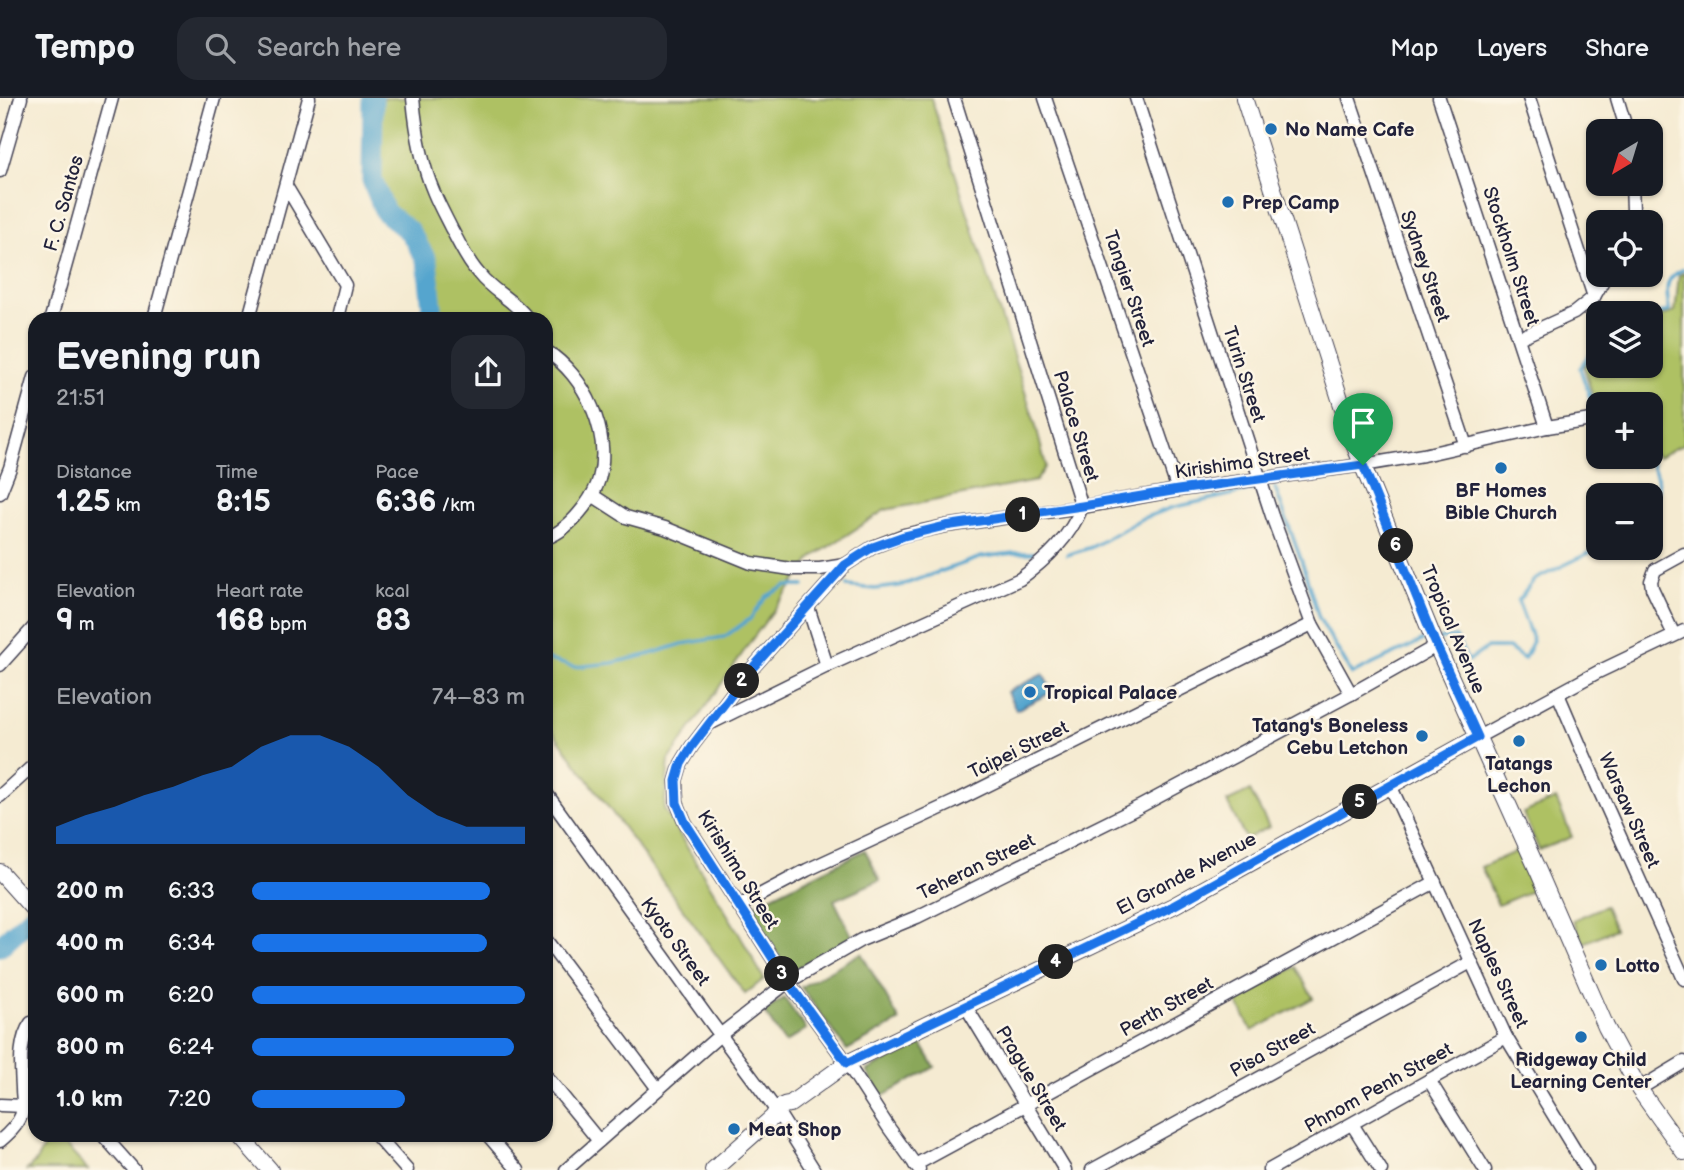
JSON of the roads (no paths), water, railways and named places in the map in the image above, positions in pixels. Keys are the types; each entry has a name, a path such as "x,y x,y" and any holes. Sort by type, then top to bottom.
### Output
{"street":[{"path":"0,171 21,98"},
{"name":"F. C. Santos","path":"53,312 112,98"},
{"path":"156,312 214,98"},
{"path":"251,312 309,98"},
{"path":"413,98 416,130 434,194 479,275 521,312"},
{"name":"Palace Street","path":"709,723 827,666 1020,579 1057,547 1070,531 1082,506 954,98"},
{"name":"Tangier Street","path":"1045,98 1178,490"},
{"name":"Turin Street","path":"1136,98 1258,479 1312,624 1351,694"},
{"name":"Tropical Avenue","path":"1244,98 1356,449 1436,646 1606,1027 1639,1089 1684,1152"},
{"name":"Sydney Street","path":"1349,98 1466,446"},
{"name":"Stockholm Street","path":"1439,98 1547,427"},
{"path":"1529,98 1594,297"},
{"path":"1617,98 1623,119"},
{"path":"286,186 345,285 338,312"},
{"path":"1519,338 1574,313 1594,297 1599,287"},
{"path":"553,356 572,373 587,396 598,422 602,448 600,477 592,495 579,514 566,527 553,534"},
{"path":"0,493 10,468 28,402"},
{"name":"Kirishima Street","path":"917,1168 847,1063 788,982 685,822 677,803 676,781 681,764 748,673 845,565 873,547 904,536 945,526 1363,465 1586,421"},
{"path":"592,495 626,517 665,528 751,563 791,569 820,569 845,565"},
{"path":"1679,633 1652,588 1651,581 1655,570 1684,554"},
{"path":"808,607 827,666"},
{"name":"Taipei Street","path":"739,906 807,870 954,802 1312,624"},
{"path":"0,665 28,633"},
{"name":"El Grande Avenue","path":"713,1170 780,1112 847,1063 1173,906 1598,672 1679,633"},
{"name":"Teheran Street","path":"566,1170 720,1035 788,982 861,940 917,917 1139,807 1436,646"},
{"name":"Warsaw Street","path":"1559,694 1684,979"},
{"path":"0,796 28,770"},
{"name":"Naples Street","path":"1390,785 1507,1037 1587,1170"},
{"name":"Kyoto Street","path":"553,803 720,1035 780,1112 814,1170"},
{"path":"0,872 28,903"},
{"name":"Perth Street","path":"917,1168 1026,1105 1435,882"},
{"path":"553,949 658,1089"},
{"name":"Pisa Street","path":"1091,1170 1471,962"},
{"name":"Prague Street","path":"965,1005 1065,1170"},
{"path":"0,1141 20,1118 24,1106 22,1045 28,1028"},
{"name":"Phnom Penh Street","path":"1276,1168 1507,1037"},
{"path":"22,1045 28,1051"},
{"path":"1639,1089 1684,1062"},
{"path":"1429,1080 1486,1170"},
{"path":"553,1085 598,1141"},
{"path":"0,1105 24,1106"},
{"path":"1352,1124 1381,1170"},
{"path":"109,1142 134,1170"},
{"path":"245,1142 270,1170"},
{"path":"382,1142 407,1170"},
{"path":"494,1142 518,1170"}],"water":[{"name":"Tropical Palace","path":"1043,674 1052,692 1016,710 1007,692"}],"waterway":[{"path":"373,98 372,180 385,212 410,232 427,261 432,307 430,312"},
{"path":"1663,312 1669,311 1669,281 1684,269"},
{"path":"1586,360 1580,368 1588,392"},
{"path":"1654,469 1658,483"},
{"path":"1275,488 1319,618 1352,674 1428,638"},
{"path":"1067,555 1092,547 1141,519 1171,508 1252,490"},
{"path":"847,586 875,589 899,586 982,557 1035,553"},
{"path":"1439,639 1456,637 1468,661 1487,648 1509,648 1524,659 1533,641 1518,601 1534,580 1586,554"},
{"path":"553,661 574,667 612,663 682,644 724,637 750,619 767,596 786,586 804,586"},
{"path":"0,946 28,920"}],"place":[{"name":"No Name Cafe","path":"1271,129"},
{"name":"Prep Camp","path":"1228,202"},
{"name":"BF Homes Bible Church","path":"1501,468"},
{"name":"Tropical Palace","path":"1030,692"},
{"name":"Tatang's Boneless Cebu Letchon","path":"1422,736"},
{"name":"Tatangs Lechon","path":"1519,741"},
{"name":"Lotto","path":"1601,965"},
{"name":"Ridgeway Child Learning Center","path":"1581,1037"},
{"name":"Meat Shop","path":"734,1129"}]}
